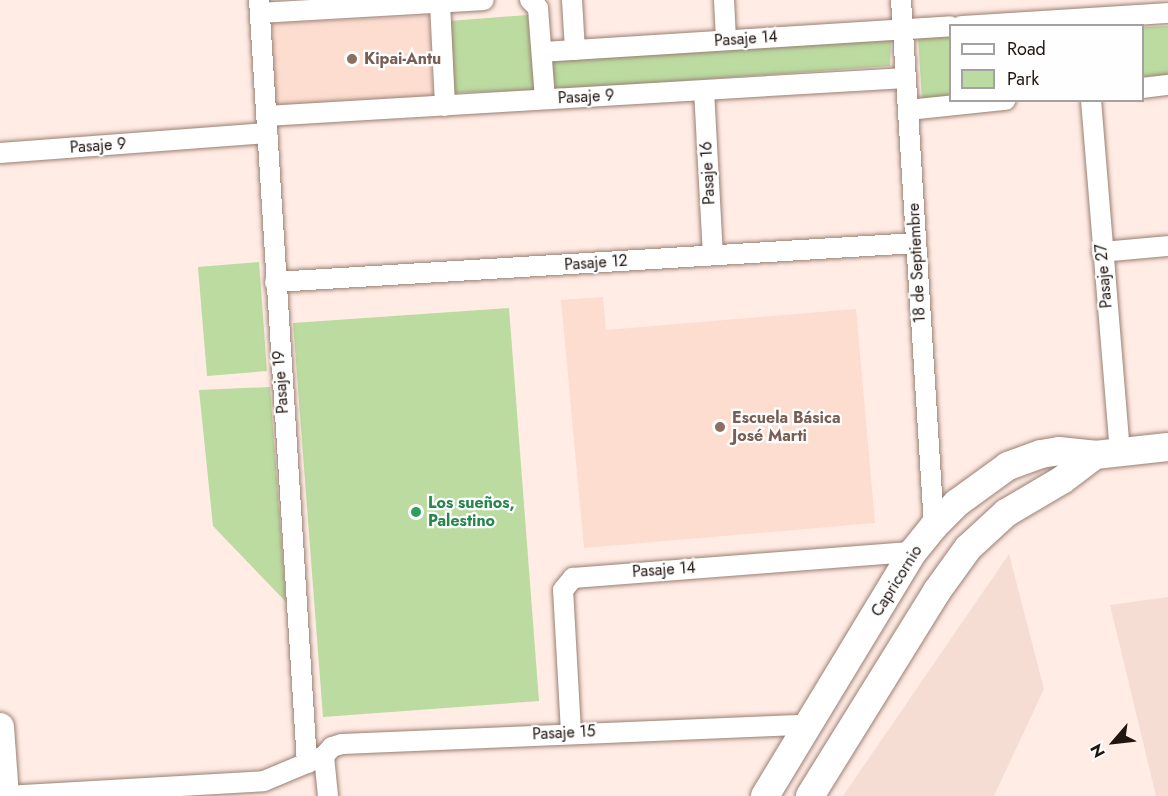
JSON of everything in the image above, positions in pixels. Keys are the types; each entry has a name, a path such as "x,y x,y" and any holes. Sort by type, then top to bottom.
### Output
{"street":[{"path":"260,7 484,0"},
{"path":"572,0 575,50"},
{"path":"724,0 726,40"},
{"name":"18 de Septiembre","path":"901,0 933,526"},
{"path":"532,1 538,8 545,99"},
{"path":"440,3 445,105"},
{"name":"Pasaje 19","path":"260,7 275,282 316,760 328,796"},
{"path":"983,24 1086,14 1168,13"},
{"name":"Pasaje 14","path":"542,52 949,26"},
{"name":"Pasaje 9","path":"0,153 445,105 906,78"},
{"path":"1144,88 1168,85"},
{"name":"Pasaje 16","path":"704,90 713,255"},
{"path":"908,110 986,102"},
{"name":"Pasaje 27","path":"1091,102 1102,252 1108,453"},
{"name":"Pasaje 12","path":"275,282 916,243"},
{"path":"1102,252 1168,246"},
{"name":"Capricornio","path":"765,796 913,552 933,526 972,490 1008,466 1041,454 1059,451 1108,453 1168,447"},
{"path":"810,796 937,591 968,548 985,531 1024,500 1108,453"},
{"path":"933,526 937,591"},
{"name":"Pasaje 14","path":"571,732 563,590 573,578 913,552"},
{"name":"Pasaje 15","path":"6,796 185,791 264,781 316,760 332,747 342,744 571,732 810,724"},
{"path":"0,727 6,796"}],"shaded area":[{"name":"Kipai-Antu","path":"429,16 433,96 275,105 272,23"},
{"name":"Escuela Básica José Marti","path":"603,297 606,330 856,309 875,523 584,548 561,300"},
{"path":"1009,554 1044,689 994,796 843,796"},
{"path":"1168,597 1168,796 1156,796 1110,605"}],"green space":[{"path":"528,15 535,90 451,93 449,21"},
{"path":"1168,26 1168,75 1144,77 1144,27"},
{"path":"949,36 949,97 922,99 918,38"},
{"path":"891,38 890,66 554,90 552,59"},
{"path":"259,262 267,371 207,376 198,267"},
{"name":"Los sueños, Palestino","path":"509,308 539,701 323,717 293,323"},
{"path":"270,387 286,602 213,526 199,390"}],"place":[{"name":"Kipai-Antu","path":"352,59"},
{"name":"Escuela Básica José Marti","path":"720,427"},
{"name":"Los sueños, Palestino","path":"416,512"}]}
